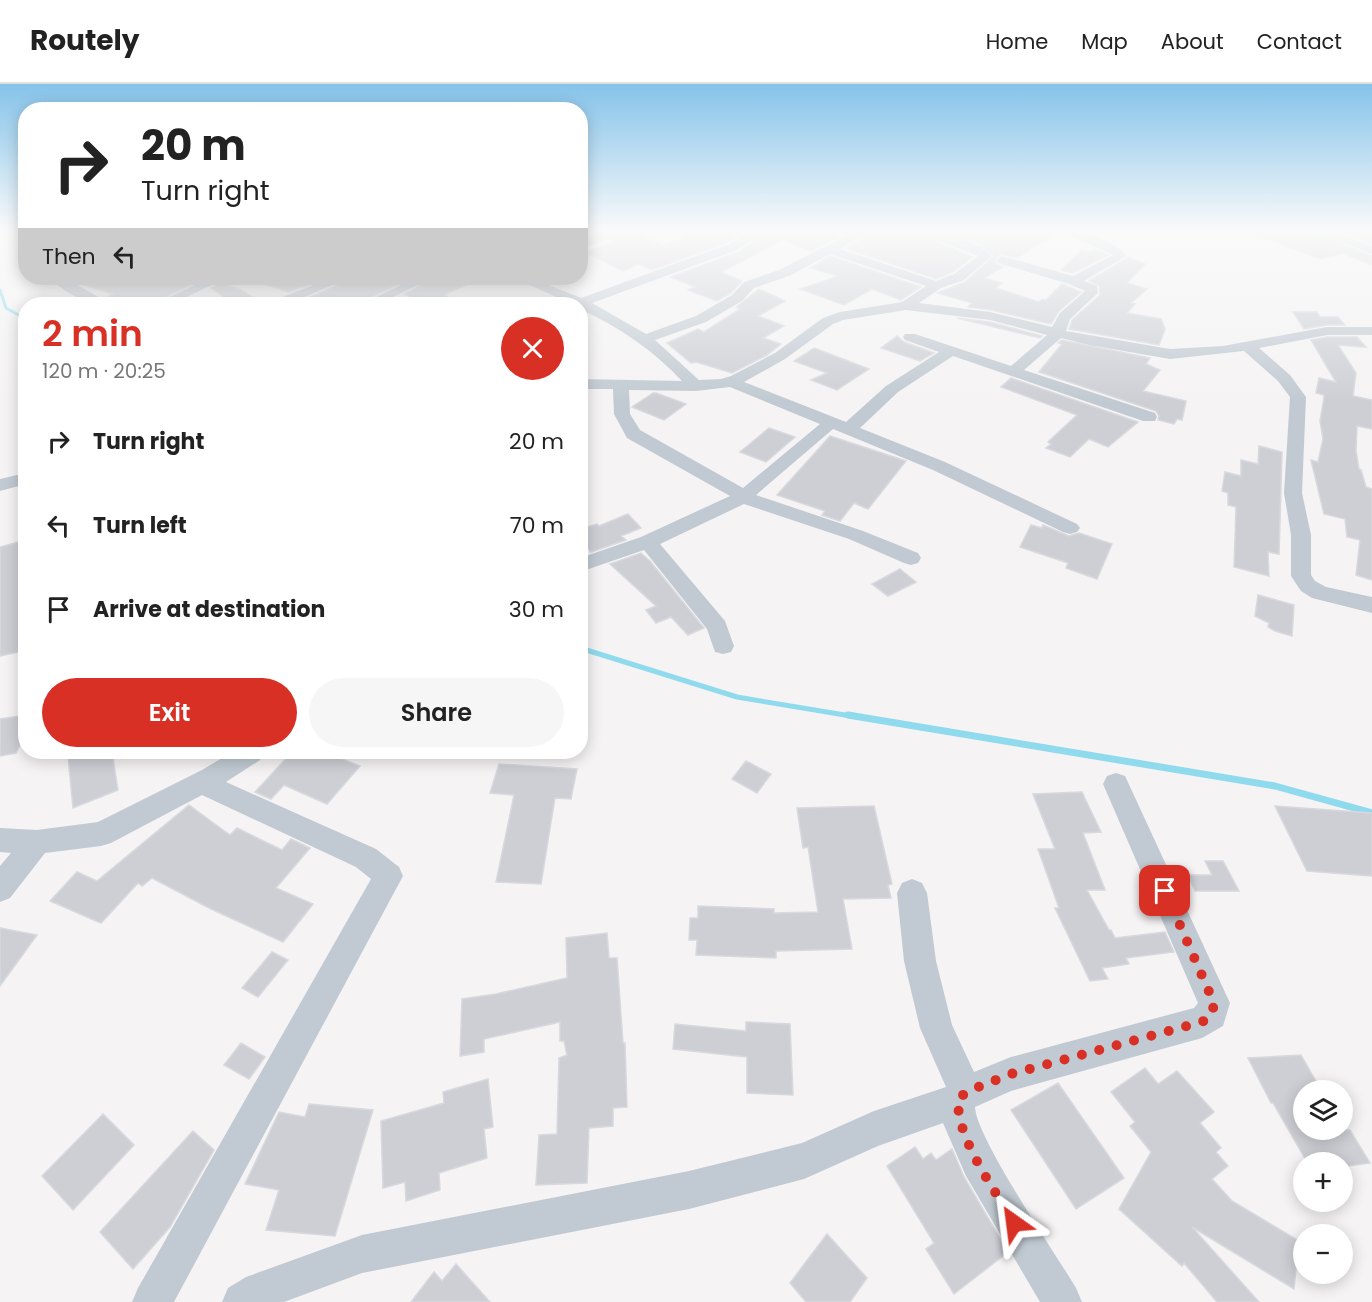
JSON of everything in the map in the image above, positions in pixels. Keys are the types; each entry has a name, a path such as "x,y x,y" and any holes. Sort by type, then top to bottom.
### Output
{"street":[{"path":"72,288 87,297"},
{"path":"177,297 197,288"},
{"path":"294,297 317,288"},
{"path":"384,297 404,288"},
{"path":"546,288 570,297"},
{"path":"588,300 620,288"},
{"path":"645,339 701,319 737,298 746,288"},
{"path":"906,306 932,288"},
{"path":"1013,372 1058,333 1060,323 1091,293 1090,288"},
{"path":"588,305 645,339 696,386"},
{"path":"588,382 622,386 696,386 731,382 780,356 828,321 859,311 906,306 980,314 1027,323 1058,333 1149,352 1170,354 1223,350 1327,331 1372,331"},
{"path":"910,337 949,352 1149,417"},
{"path":"1248,346 1284,378 1298,397 1293,493 1301,535 1301,576 1308,586 1320,592 1372,605"},
{"path":"588,562 648,542 743,497 892,389 949,352"},
{"path":"731,382 939,466 1070,528"},
{"path":"622,386 619,404 622,418 631,432 730,487 743,497 856,535 910,558"},
{"path":"0,485 18,480"},
{"path":"648,542 717,627 723,646"},
{"path":"0,840 37,842 101,834 202,783 241,759"},
{"path":"152,1302 389,876 366,858 202,783"},
{"path":"242,1302 260,1290 362,1254 689,1190 804,1161 874,1129 920,1115 1011,1074 1202,1022 1212,1015 1214,1003 1116,784"},
{"path":"0,888 37,842"},
{"path":"912,893 920,961 936,1028 962,1096 958,1117 979,1163 1062,1302"}],"building":[{"path":"93,288 185,288 166,297 107,297 113,294"},
{"path":"211,288 235,288 252,297 224,297"},
{"path":"276,288 300,288 288,292"},
{"path":"332,288 391,288 372,297 311,297"},
{"path":"416,288 460,288 444,295 448,297 411,297 404,294"},
{"path":"693,288 736,288 717,301 688,290"},
{"path":"920,288 901,300 872,289 844,305 800,289"},
{"path":"950,288 996,288 1039,302 1042,299 1046,300 1058,288 1071,288 1081,292 1059,311 1051,324 968,307 972,303 937,293"},
{"path":"1099,288 1147,289 1131,303 1135,304 1127,313 1161,319 1165,329 1159,345 1069,329 1072,320 1100,295"},
{"path":"759,289 785,301 758,316 784,326 763,338 781,344 767,355 732,373 696,362 691,363 667,343 698,329 704,332 740,309 736,307"},
{"path":"1293,312 1317,312 1320,317 1338,317 1345,325 1304,329"},
{"path":"957,318 990,322 1042,336 1040,338"},
{"path":"897,336 904,342 934,353 920,361 881,348"},
{"path":"1327,337 1357,337 1366,347 1338,345 1356,373 1353,396 1372,400 1372,429 1357,426 1356,451 1359,469 1366,487 1372,489 1372,580 1356,575 1360,540 1347,537 1345,519 1324,514 1311,460 1318,462 1323,439 1320,421 1324,395 1316,393 1319,378 1336,382 1311,340"},
{"path":"1062,340 1150,358 1146,364 1160,370 1143,391 1186,401 1182,420 1177,419 1174,424 1158,420 1159,416 1156,411 1039,372 1062,344 1058,343"},
{"path":"814,348 869,369 837,390 811,380 827,373 794,361"},
{"path":"1011,378 1138,422 1108,447 1089,439 1070,457 1046,448 1051,444 1048,442 1077,415 1001,387"},
{"path":"653,393 686,404 664,420 632,407"},
{"path":"769,428 795,437 766,462 740,452"},
{"path":"830,436 906,461 868,509 854,503 840,521 822,515 825,511 777,495"},
{"path":"1259,446 1282,452 1279,554 1268,552 1269,576 1234,567 1236,507 1228,505 1228,493 1222,491 1225,472 1241,476 1241,460 1258,464"},
{"path":"628,514 641,528 621,536 626,540 591,552 588,548 588,527 597,524 599,526"},
{"path":"1031,525 1042,528 1043,525 1069,536 1079,533 1112,544 1097,579 1066,568 1068,563 1020,547"},
{"path":"18,542 18,652 0,656 0,547"},
{"path":"641,553 704,628 688,635 671,617 656,623 646,610 656,606 610,564"},
{"path":"900,569 916,582 888,596 872,584"},
{"path":"1258,595 1294,605 1292,636 1275,631 1268,627 1269,623 1255,616"},
{"path":"18,716 16,753 0,756 0,719"},
{"path":"68,759 113,759 118,790 73,808"},
{"path":"286,759 342,759 360,766 327,804 284,785 271,799 255,792"},
{"path":"746,761 771,774 757,793 732,779"},
{"path":"499,764 577,769 571,799 555,798 541,884 496,882 514,795 490,793"},
{"path":"1082,792 1101,832 1083,833 1105,890 1087,890 1109,930 1115,938 1165,932 1174,952 1126,958 1129,964 1102,968 1108,979 1090,981 1055,908 1059,908 1038,849 1055,849 1033,794"},
{"path":"189,805 230,835 237,828 282,850 291,839 310,848 276,888 313,904 283,942 211,909 152,878 142,886 138,883 101,923 50,901 77,872 97,881"},
{"path":"874,806 892,884 888,885 891,898 843,899 852,949 776,951 776,958 696,955 697,940 689,940 690,918 698,918 698,906 774,909 774,913 818,912 808,847 803,848 797,808"},
{"path":"1275,806 1372,813 1372,876 1307,871"},
{"path":"1205,861 1223,861 1239,891 1195,891 1188,875 1212,875"},
{"path":"0,928 37,935 0,986"},
{"path":"607,933 609,958 617,958 623,1043 625,1043 627,1107 613,1108 613,1126 589,1128 587,1183 536,1185 539,1135 557,1134 559,1058 567,1055 564,1041 560,1041 560,1022 484,1039 484,1052 460,1056 462,999 567,978 566,938"},
{"path":"272,952 288,960 258,997 242,988"},
{"path":"746,1022 790,1024 793,1095 747,1093 747,1057 673,1049 675,1024 746,1031"},
{"path":"241,1043 265,1057 249,1079 224,1065"},
{"path":"1301,1055 1315,1080 1293,1080 1293,1138 1271,1103 1248,1058"},
{"path":"1145,1068 1158,1084 1177,1071 1214,1112 1200,1123 1221,1148 1216,1152 1228,1166 1212,1179 1232,1201 1293,1237 1294,1289 1192,1227 1259,1302 1217,1302 1184,1263 1182,1266 1119,1209 1151,1152 1130,1126 1135,1122 1111,1092"},
{"path":"488,1079 493,1127 484,1129 487,1158 439,1173 440,1190 406,1201 405,1182 383,1188 381,1121 444,1103 443,1092"},
{"path":"1058,1083 1124,1178 1076,1209 1011,1110"},
{"path":"309,1104 373,1110 335,1236 266,1230 279,1190 245,1184 279,1112 305,1117"},
{"path":"103,1114 134,1145 73,1210 42,1176"},
{"path":"193,1131 214,1150 170,1227 133,1269 100,1232"},
{"path":"1353,1135 1370,1163 1353,1165 1353,1152 1301,1152 1294,1140 1353,1140"},
{"path":"915,1147 923,1159 931,1153 936,1160 952,1149 964,1177 1008,1252 954,1294 926,1249 934,1243 887,1166"},
{"path":"827,1234 867,1278 850,1302 806,1302 790,1283"},
{"path":"456,1264 490,1302 411,1302 434,1272 442,1281"}],"waterway":[{"path":"0,290 6,308 18,315"},
{"path":"588,650 737,697 857,717"},
{"path":"848,715 1275,786 1372,813"}],"route":[{"path":"1014,1223 979,1163 958,1117 958,1100 966,1092 1011,1074 1202,1022 1212,1015 1214,1003 1165,891"}]}
